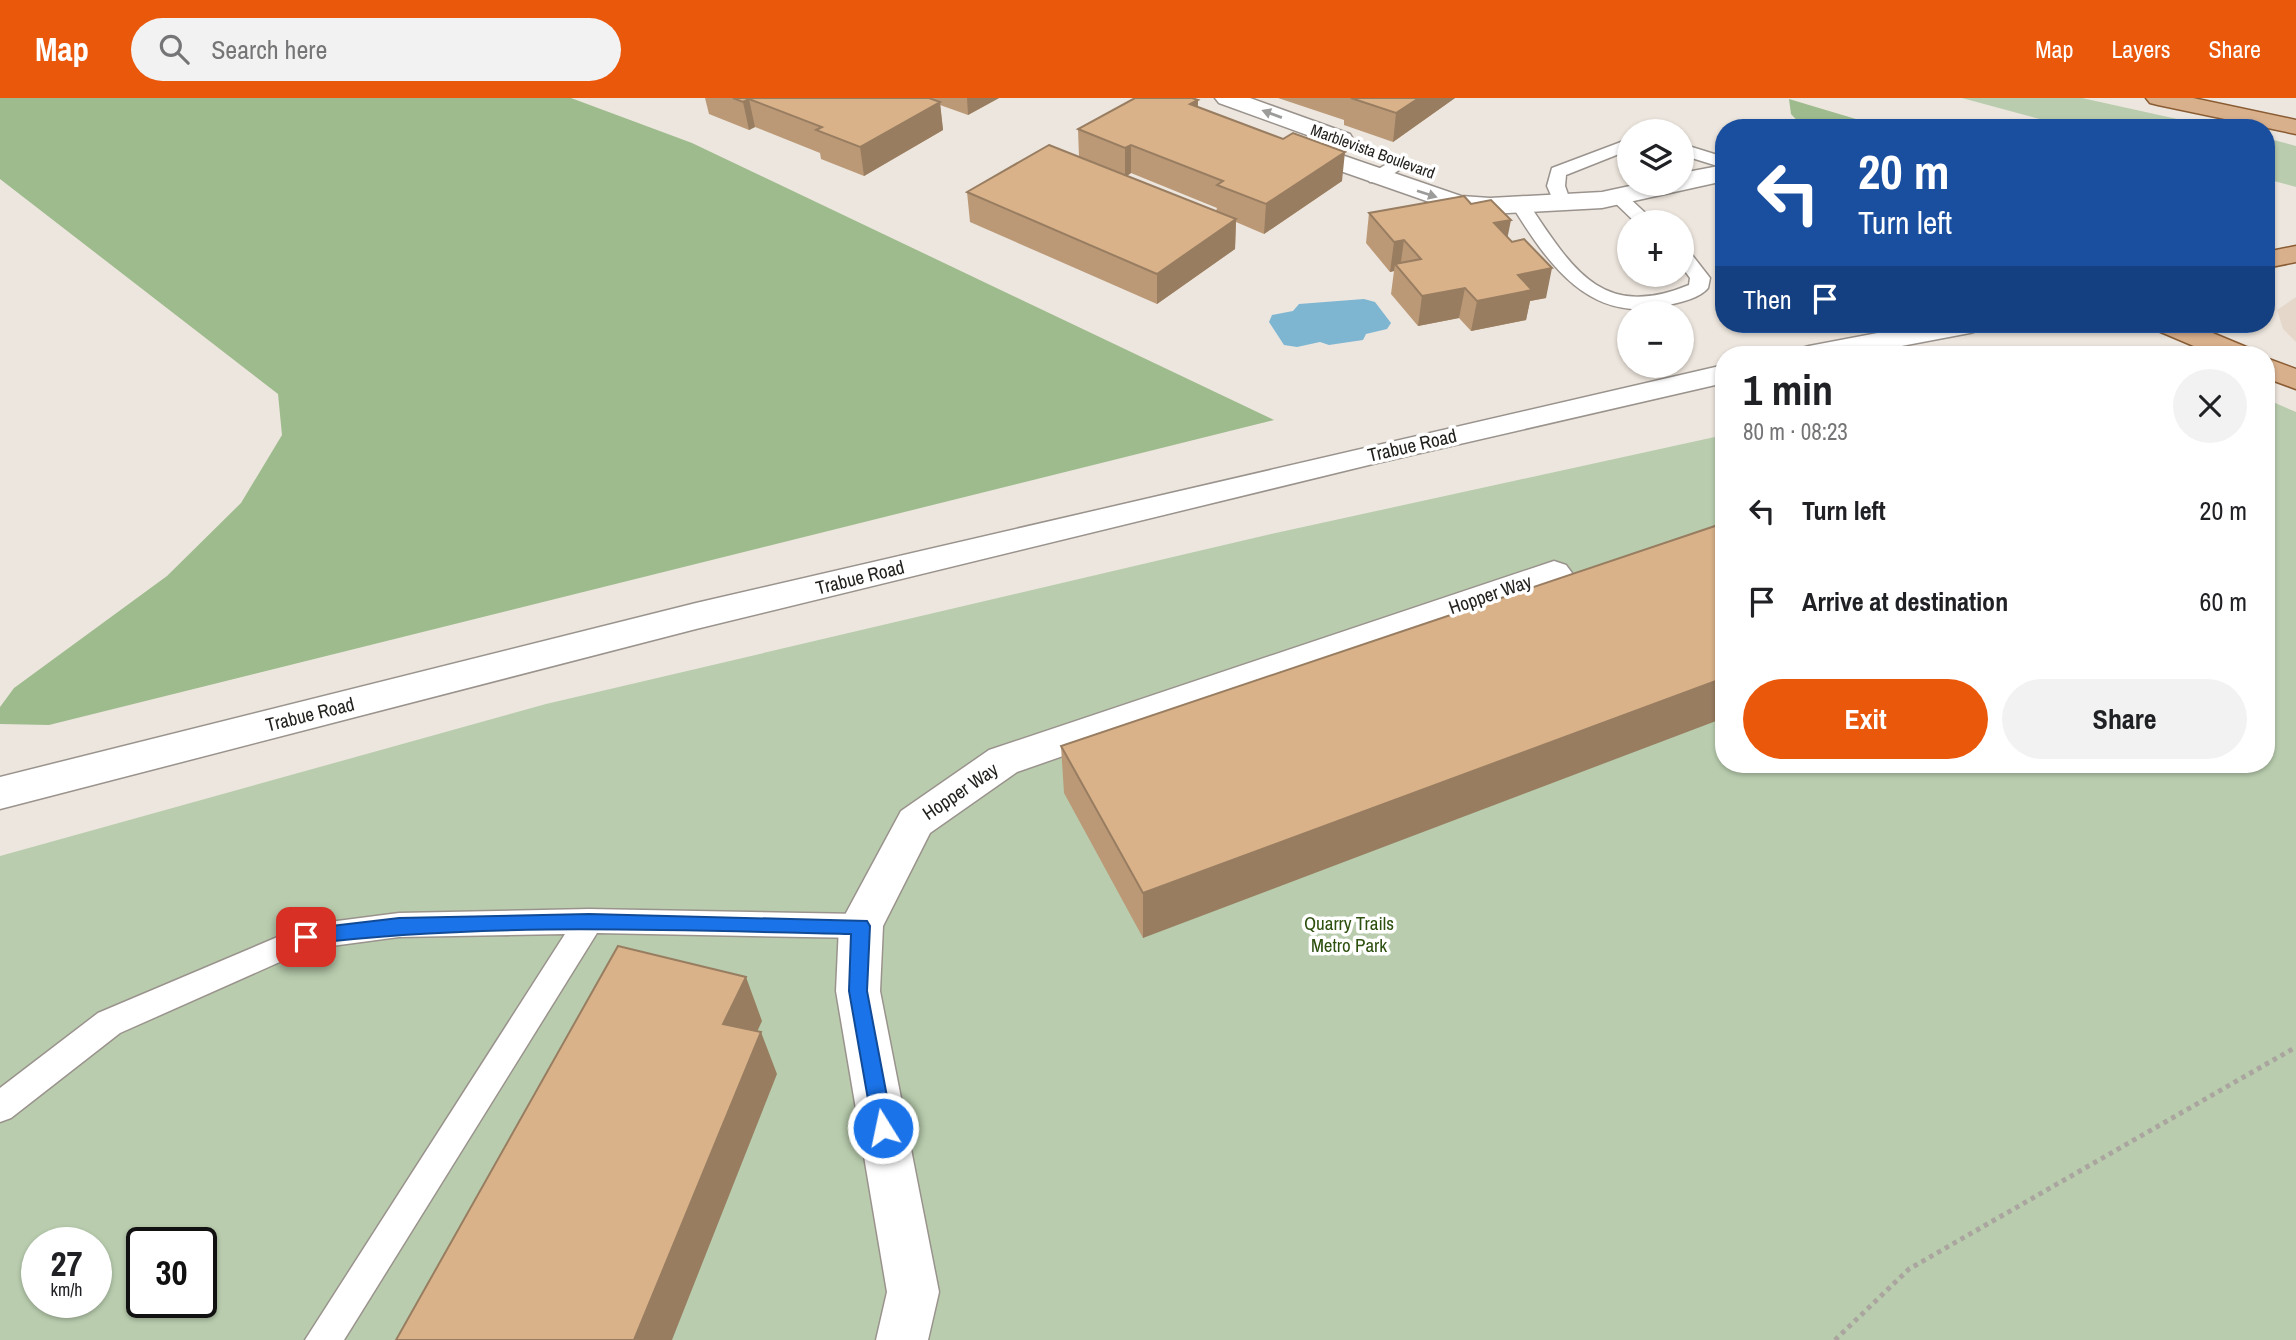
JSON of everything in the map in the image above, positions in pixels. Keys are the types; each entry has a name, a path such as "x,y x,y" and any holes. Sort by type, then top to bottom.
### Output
{"main road":[{"path":"2158,98 2255,119"},
{"path":"2275,123 2296,128"},
{"path":"2187,333 2218,346"},
{"path":"2275,371 2296,380"}],"street":[{"name":"Marblevista Boulevard","path":"1224,109 1400,161 1521,204"},
{"name":"Marblevista Boulevard","path":"1224,109 1376,178 1458,204 1562,203 1627,196"},
{"path":"1694,179 1715,175"},
{"path":"1856,346 1923,333"},
{"name":"Trabue Road","path":"0,793 696,616 1377,453 1715,376"},
{"name":"Hopper Way","path":"902,1340 912,1292 858,991 861,926 915,822 1003,761 1554,573"}],"lane":[{"path":"1562,203 1556,186 1559,172 1617,149"},
{"path":"1694,153 1715,160"},
{"path":"1376,178 1400,161"},
{"path":"1619,198 1632,210"},
{"path":"1521,204 1539,235 1598,295 1622,304 1675,299 1698,288 1700,278 1694,271"},
{"path":"0,1107 109,1023 306,937 399,925 589,921 861,926"},
{"path":"323,1340 589,921"}],"path":[{"path":"1835,1340 1909,1269 2296,1047"}],"shaded area":[{"path":"2296,297 2296,342 2283,329 2277,310"}],"green space":[{"path":"0,98 571,98 692,143 1274,420 49,725 0,724 0,707 14,688 167,576 241,503 282,435 278,394 0,179"},
{"path":"1962,98 2082,98 2177,119 2040,119"},
{"path":"1789,99 1856,119 1796,119 1791,114"},
{"path":"2275,140 2296,146 2296,187 2275,181"},
{"name":"Quarry Trails Metro Park","path":"2275,403 2296,412 2296,1340 0,1340 0,856 546,704 1271,534 1715,437 1715,773 2275,773"}],"water":[{"path":"1364,299 1375,302 1391,323 1387,329 1366,334 1363,340 1329,345 1320,342 1297,347 1284,345 1269,322 1272,315 1293,311 1299,304"}],"building":[{"path":"733,98 929,98 940,102 860,147 816,130 822,127 749,99 743,102"},
{"path":"1135,98 1192,98 1198,100 1190,104 1283,139 1293,133 1345,152 1266,204 1217,185 1223,181 1131,145 1125,148 1078,129"},
{"path":"1351,98 1419,98 1396,113"},
{"path":"1049,145 1236,219 1157,274 967,192"},
{"path":"1464,196 1471,204 1491,200 1511,220 1494,223 1512,242 1524,239 1552,268 1518,275 1532,290 1477,301 1465,288 1422,296 1395,264 1421,259 1404,240 1394,242 1369,213"},
{"path":"1715,526 1715,681 1143,893 1061,746"},
{"path":"618,946 746,977 723,1024 761,1032 634,1340 396,1340"}],"route":[{"path":"306,937 399,925 589,921 861,926 858,991 883,1128"}]}
